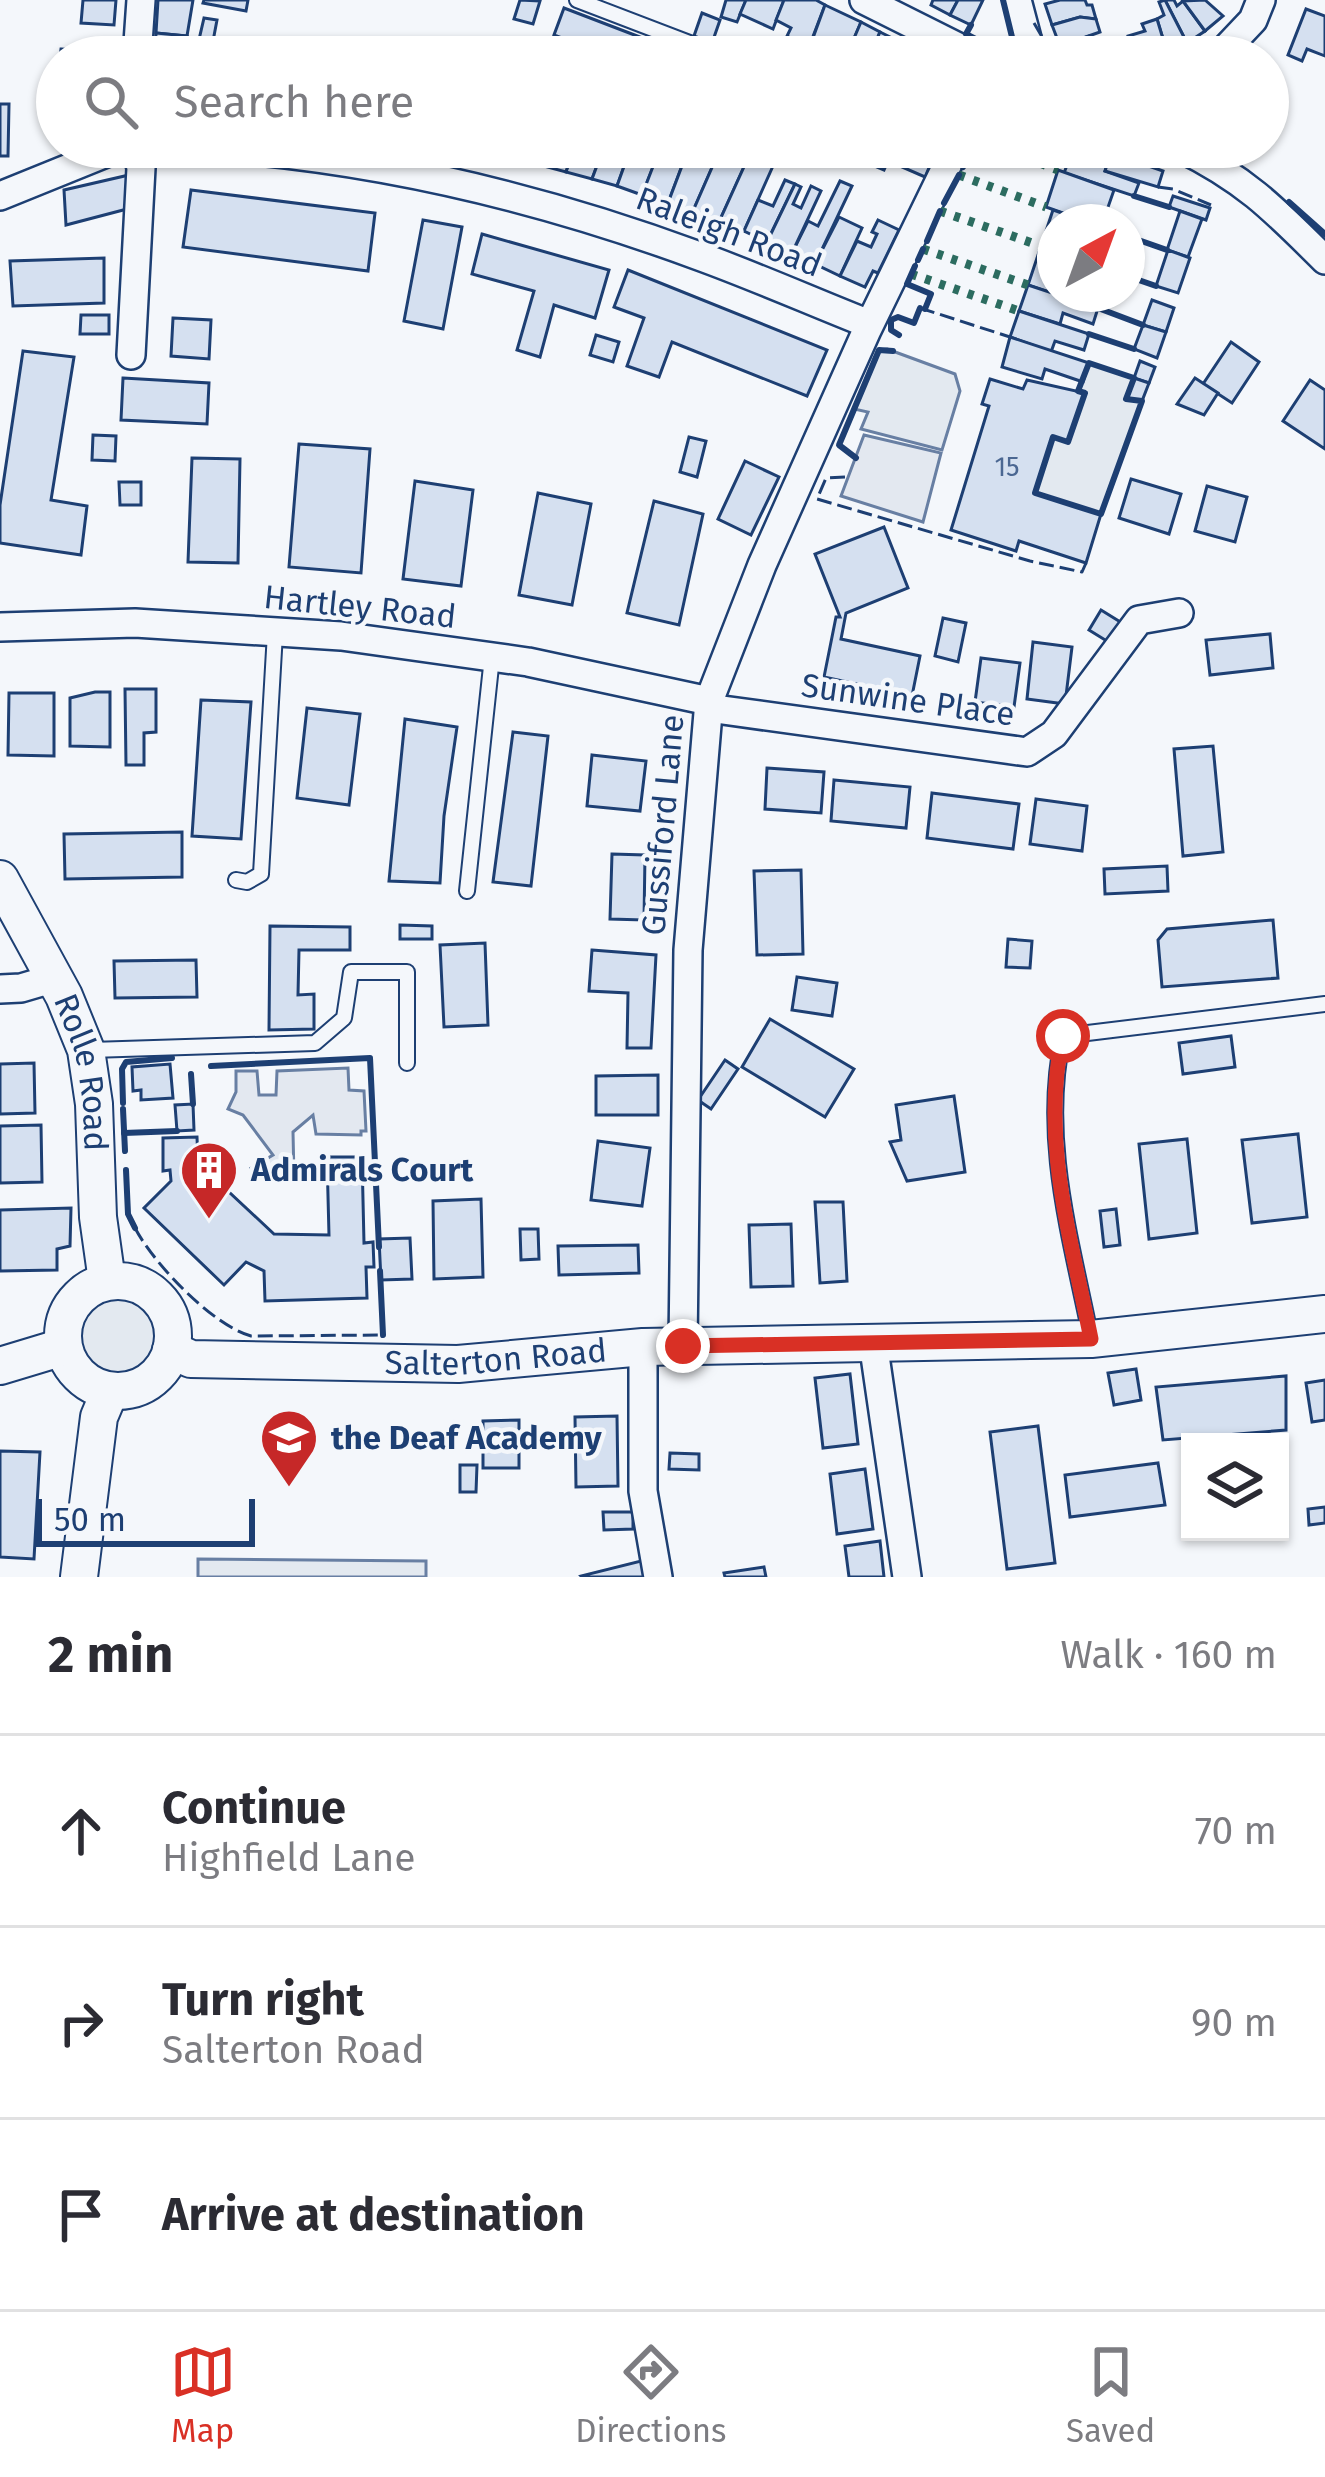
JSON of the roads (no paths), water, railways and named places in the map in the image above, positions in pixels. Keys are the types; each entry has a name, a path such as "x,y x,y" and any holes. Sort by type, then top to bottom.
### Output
{"main road":[{"name":"Rolle Road","path":"0,879 55,978 86,1050 107,1281"},
{"path":"107,1281 130,1282 150,1291 165,1306 173,1328 172,1350 159,1373 136,1388 110,1391 89,1384 72,1368 64,1347 63,1325 71,1305 87,1290 107,1281"},
{"name":"Salterton Road","path":"172,1350 191,1359 458,1364 643,1347 1091,1339 1325,1314"},
{"path":"0,1366 64,1347"},
{"path":"79,1577 99,1417 110,1391"}],"street":[{"path":"138,36 141,0"},
{"path":"864,0 936,36"},
{"path":"1017,0 1026,36"},
{"path":"1238,36 1253,20 1261,0"},
{"path":"0,196 69,168"},
{"path":"131,356 141,168"},
{"name":"Raleigh Road","path":"374,168 465,185 703,257 869,324"},
{"name":"Gussiford Lane","path":"683,1346 688,950 709,705 762,565 941,168"},
{"path":"1220,168 1261,195 1325,260"},
{"name":"Sunwine Place","path":"709,705 968,747 1027,752 1054,734 1139,620 1180,613"},
{"name":"Hartley Road","path":"0,627 136,623 341,636 492,657 709,705"},
{"path":"0,989 55,978"},
{"path":"873,1342 908,1577"},
{"path":"643,1347 643,1491 658,1577"}],"lane":[{"path":"577,0 671,36"},
{"path":"236,880 247,882 261,874 275,633"},
{"path":"467,891 492,657"},
{"path":"86,1050 315,1043 344,1018 351,972 406,972 407,1063"},
{"path":"1091,1339 1053,1146 1055,1069 1063,1036 1325,1004"}],"place":[{"name":"Admirals Court","path":"209,1221"},
{"name":"the Deaf Academy","path":"289,1489"}]}
